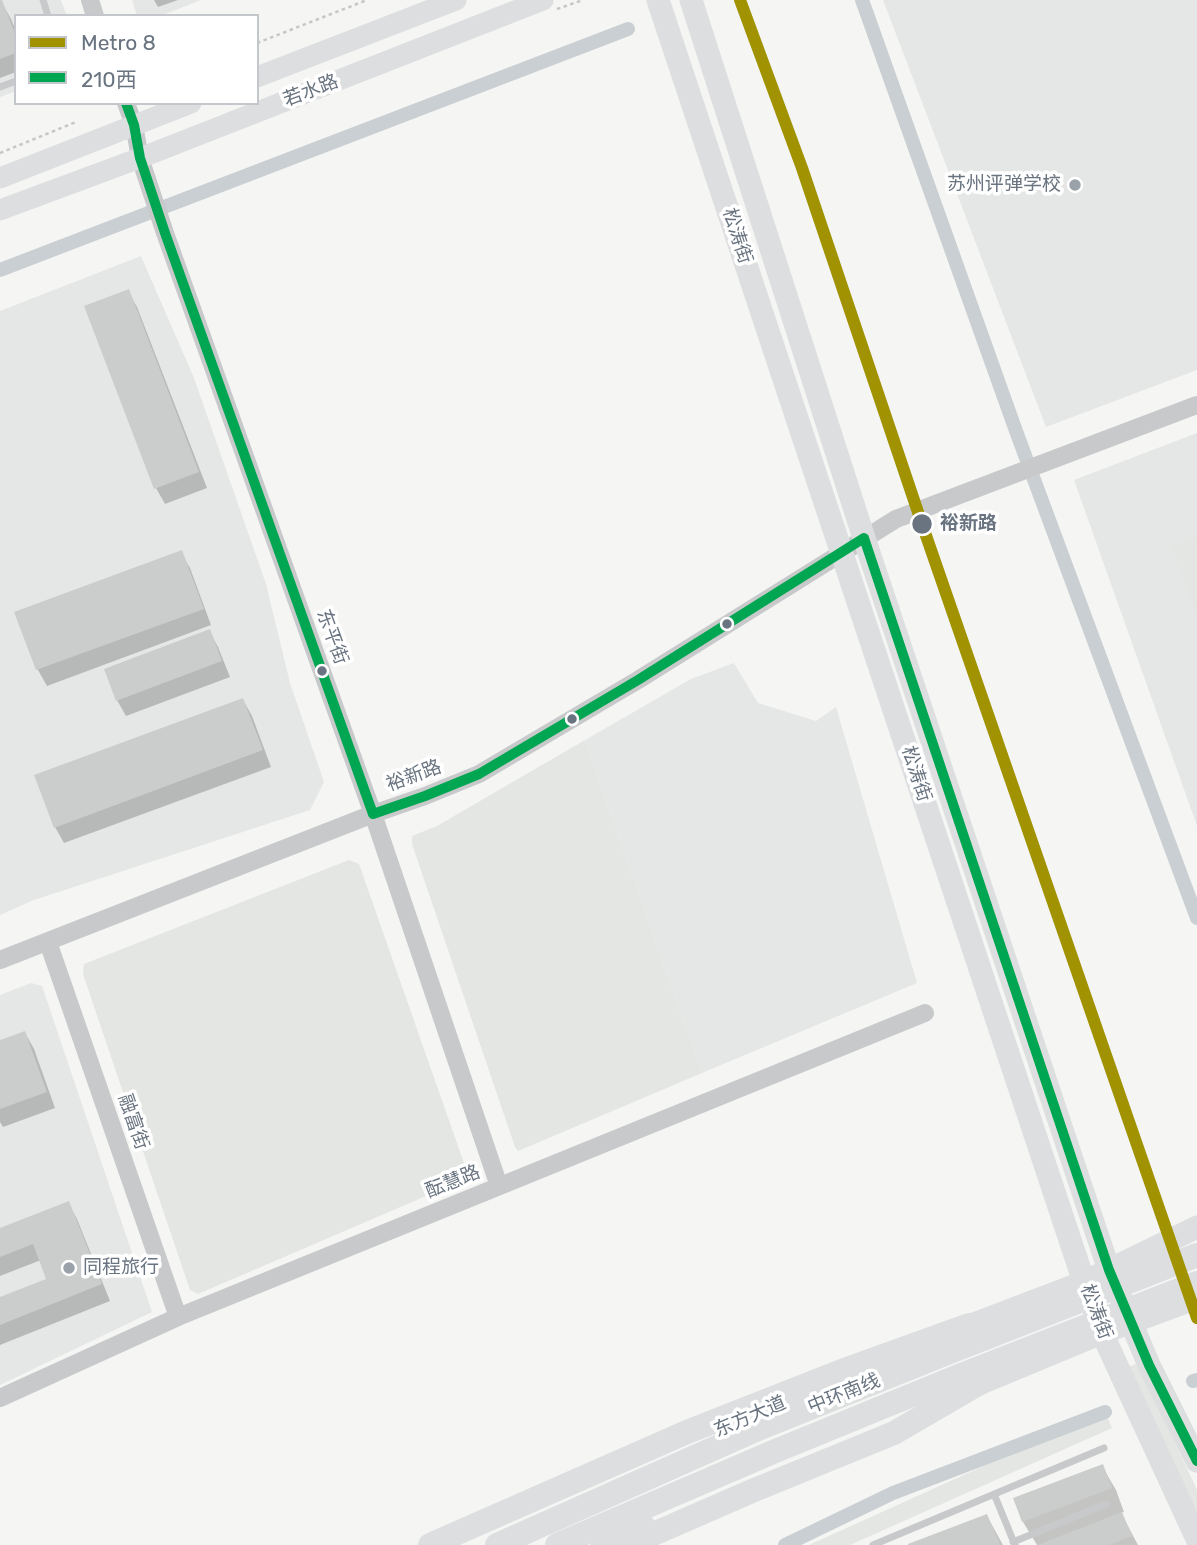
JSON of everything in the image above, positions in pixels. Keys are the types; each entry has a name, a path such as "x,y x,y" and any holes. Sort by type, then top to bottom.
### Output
{"highway":[{"name":"中环南线","path":"497,1545 760,1428 1197,1255"},
{"name":"中环南线","path":"557,1545 773,1451 1197,1283"},
{"path":"430,1545 687,1432 847,1369 969,1325"},
{"path":"628,1545 894,1433 980,1383"}],"main road":[{"name":"若水路","path":"259,76 456,0"},
{"name":"若水路","path":"0,210 543,0"},
{"name":"松涛街","path":"658,0 1084,1282 1102,1333 1197,1539"},
{"name":"松涛街","path":"691,0 864,538 1109,1270 1149,1366 1197,1461"},
{"path":"0,178 186,105"},
{"name":"东方大道","path":"459,1545 634,1466 969,1325 1084,1282 1197,1227"},
{"path":"602,1545 980,1383 1197,1298"}],"street":[{"name":"东平街","path":"127,105 134,125 139,158 373,814 499,1186"},
{"name":"裕新路","path":"0,960 479,774 627,687 896,519 1197,405"},
{"name":"融富街","path":"48,942 178,1317"},
{"name":"酝慧路","path":"0,1398 178,1317 925,1013"}],"lane":[{"path":"873,1545 1104,1448"},
{"path":"995,1494 1014,1543 1106,1504"}],"path":[{"path":"259,42 367,0"},
{"path":"0,153 76,122"}],"shaded area":[{"path":"0,0 61,0 66,14 14,14 14,92 0,97"},
{"path":"132,0 201,0 165,14 136,14"},
{"name":"苏州评弹学校","path":"883,0 1197,0 1197,370 1046,427"},
{"path":"141,256 194,378 266,584 290,683 324,782 310,810 34,900 0,915 0,311"},
{"path":"1197,433 1197,826 1074,480"},
{"path":"1197,537 1197,615 1171,546"},
{"path":"734,663 758,703 816,721 836,707 917,983 702,1073 585,740 691,679"},
{"path":"585,740 702,1073 518,1151 412,844 412,836 437,826"},
{"path":"349,860 359,864 465,1166 461,1181 198,1294 190,1290 83,974 84,964"},
{"name":"同程旅行","path":"31,983 42,986 152,1312 0,1385 0,995"},
{"path":"1138,1363 1197,1490 1197,1520 1127,1368"},
{"path":"1105,1411 1112,1428 850,1545 809,1545"}],"building":[{"path":"2,0 14,31 14,54 0,59"},
{"path":"129,289 199,472 154,489 84,306"},
{"path":"182,550 204,609 36,670 14,612"},
{"path":"210,629 222,661 116,701 104,669"},
{"path":"243,698 263,750 54,828 34,775"},
{"path":"25,1031 47,1092 0,1109 0,1040"},
{"name":"同程旅行","path":"69,1201 102,1284 0,1325 0,1297 46,1279 33,1244 0,1257 0,1228"},
{"path":"1103,1464 1112,1488 1022,1522 1013,1498"},
{"path":"1122,1512 1132,1536 1109,1545 1038,1545"},
{"path":"987,1514 1000,1545 908,1545 908,1544"}],"waterway":[{"path":"862,0 1016,431 1197,918"},
{"path":"0,270 628,29"},
{"path":"1193,1381 1197,1380"},
{"path":"785,1545 893,1493 1105,1412"}],"metro line":[{"name":"8","path":"740,0 802,168 922,524 1197,1318"}],"transit line":[{"name":"210西","path":"127,105 134,125 140,158 165,233 373,814 479,774 638,680 864,538 1109,1270 1149,1365 1197,1461"}],"place":[{"name":"苏州评弹学校","path":"1075,185"},
{"name":"裕新路","path":"922,524"},
{"name":"同程旅行","path":"69,1268"}]}
